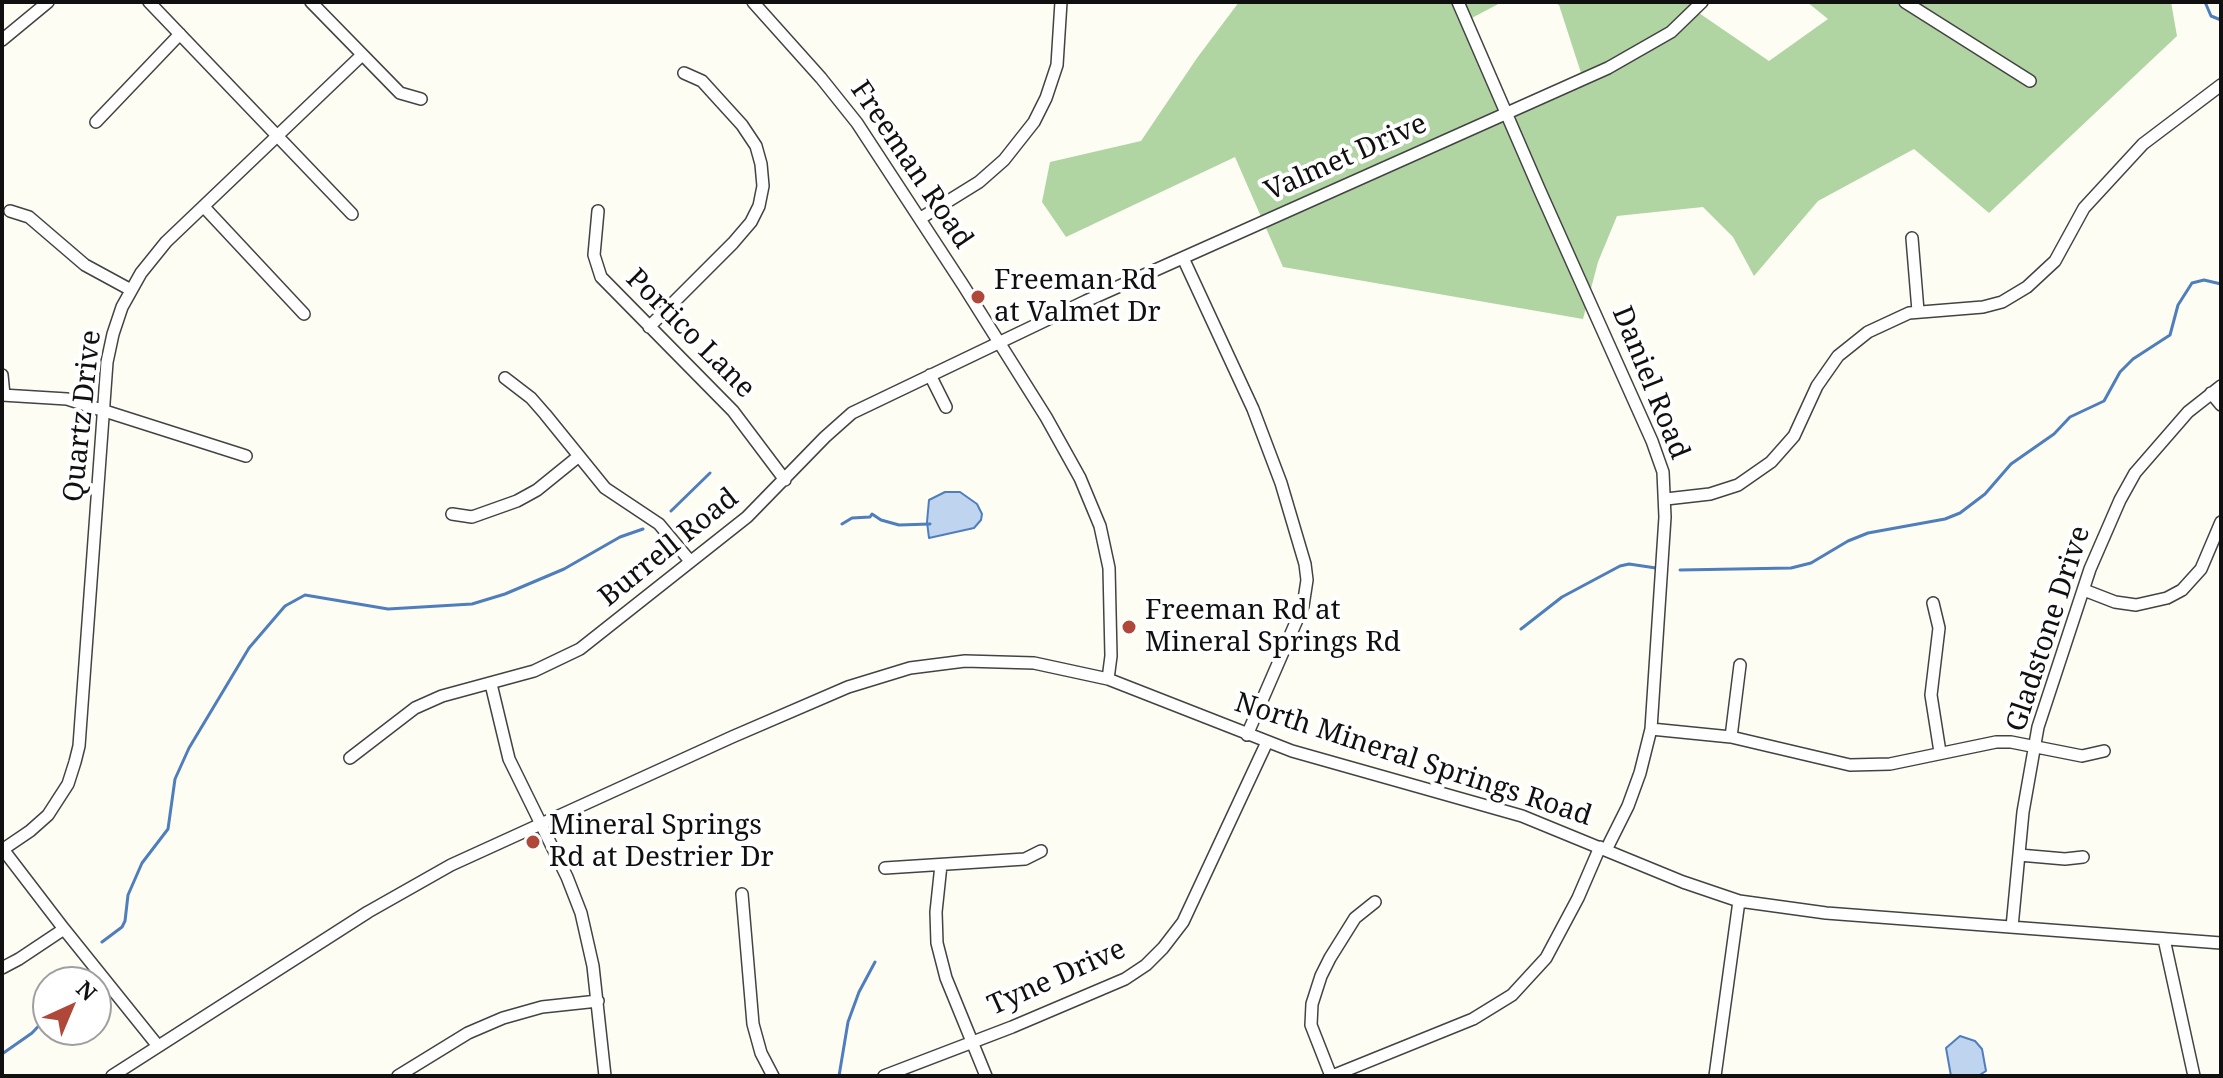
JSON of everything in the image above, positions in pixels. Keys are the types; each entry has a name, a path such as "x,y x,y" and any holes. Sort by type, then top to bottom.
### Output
{"street":[{"path":"2,40 48,2"},
{"path":"149,2 352,214"},
{"path":"311,2 400,93 421,99"},
{"name":"Freeman Road","path":"753,2 857,123 921,218 1065,451 1094,508 1109,568 1111,656 1108,679"},
{"path":"921,218 979,182 1004,160 1034,122 1057,65 1061,2"},
{"name":"Daniel Road","path":"1332,1076 1473,1019 1512,995 1546,958 1578,898 1636,784 1651,729 1666,499 1663,472 1458,2"},
{"name":"Valmet Drive","path":"999,343 1645,49 1681,24 1702,2"},
{"path":"1905,2 2030,81"},
{"path":"96,122 180,34"},
{"name":"Quartz Drive","path":"2,849 48,815 63,795 75,762 103,410 113,334 131,290 156,252 362,55"},
{"path":"649,327 751,222 759,206 763,186 756,146 742,125 702,81 684,73"},
{"path":"1666,499 1710,494 1738,485 1771,462 1794,436 1817,386 1838,356 1868,332 1918,311 1983,307 2002,302 2027,287 2055,261 2084,208 2143,144 2221,85"},
{"path":"204,207 304,314"},
{"path":"10,211 29,217 85,265 131,290"},
{"name":"Portico Lane","path":"598,211 594,255 596,269 611,289 733,411 785,480"},
{"path":"1912,238 1918,311"},
{"path":"1183,258 1253,409 1281,483 1305,564 1307,580 1303,606 1247,735"},
{"name":"Burrell Road","path":"350,758 415,708 442,696 534,671 566,658 747,517 852,413 999,343"},
{"path":"2,375 3,395 50,396 246,456"},
{"path":"930,375 946,407"},
{"path":"505,378 531,398 605,488 659,524 690,561"},
{"path":"2216,389 2221,405"},
{"name":"Gladstone Drive","path":"2012,927 2023,812 2034,747 2042,715 2108,525 2135,473 2188,412 2216,389"},
{"path":"452,514 472,517 517,501 537,490 579,456"},
{"path":"2084,590 2115,602 2136,605 2167,598 2182,590 2201,569 2221,522"},
{"path":"1933,603 1939,628 1931,695 1940,752"},
{"name":"North Mineral Springs Road","path":"112,1076 421,880 824,697 910,668 942,662 1009,661 1054,666 1108,679 1247,735 1331,764 1513,813 1683,882 1739,901 1826,913 2221,943"},
{"path":"1731,737 1740,665"},
{"path":"491,684 509,759 567,877 581,913 593,966 605,1076"},
{"path":"1651,729 1731,737 1850,765 1890,764 1996,742 2011,742 2082,756 2104,751"},
{"name":"Tyne Drive","path":"884,1076 1125,979 1158,954 1183,922 1267,742"},
{"path":"2,849 158,1046"},
{"path":"885,868 1025,859 1041,851"},
{"path":"2019,855 2065,859 2083,857"},
{"path":"941,865 936,912 937,943 946,978 986,1076"},
{"path":"742,894 753,1024 761,1053 773,1076"},
{"path":"1715,1076 1739,901"},
{"path":"1332,1076 1311,1025 1316,989 1330,958 1355,918 1375,902"},
{"path":"2,968 64,929"},
{"path":"2164,939 2194,1076"},
{"path":"398,1076 468,1033 503,1018 542,1007 598,1001"}],"green space":[{"path":"1239,2 1502,2 1470,19 1508,109 1582,76 1559,5 1553,2 1706,2 1699,13 1769,61 1828,19 1807,2 2171,2 2177,36 1989,213 1914,149 1818,201 1754,276 1733,237 1703,207 1617,216 1598,262 1583,319 1283,267 1235,157 1066,237 1042,202 1050,162 1141,141"}],"water":[{"path":"945,492 960,492 977,504 982,514 981,520 974,528 929,538 929,500"},
{"path":"1960,1036 1975,1041 1982,1049 1986,1071 1978,1076 1951,1076 1946,1048"}],"waterway":[{"path":"2205,2 2211,16 2221,20"},
{"path":"1680,570 1791,568 1811,563 1868,533 1945,519 1960,513 1985,494 2011,464 2054,434 2070,417 2104,401 2120,372 2133,359 2170,335 2178,305 2192,283 2204,280 2221,284"},
{"path":"671,511 710,473"},
{"path":"842,524 852,518 870,517 872,514 899,525 930,524"},
{"path":"102,942 122,927 128,895 142,863 168,829 175,779 189,748 249,648 285,606 305,595 388,609 472,604 564,569 620,537 643,529"},
{"path":"1521,629 1562,597 1620,566 1629,564 1656,568"},
{"path":"839,1076 848,1022 875,962"},
{"path":"2,1054 32,1033"}],"place":[{"name":"Freeman Rd at Valmet Dr","path":"978,297"},
{"name":"Freeman Rd at Mineral Springs Rd","path":"1129,627"},
{"name":"Mineral Springs Rd at Destrier Dr","path":"533,842"}]}
